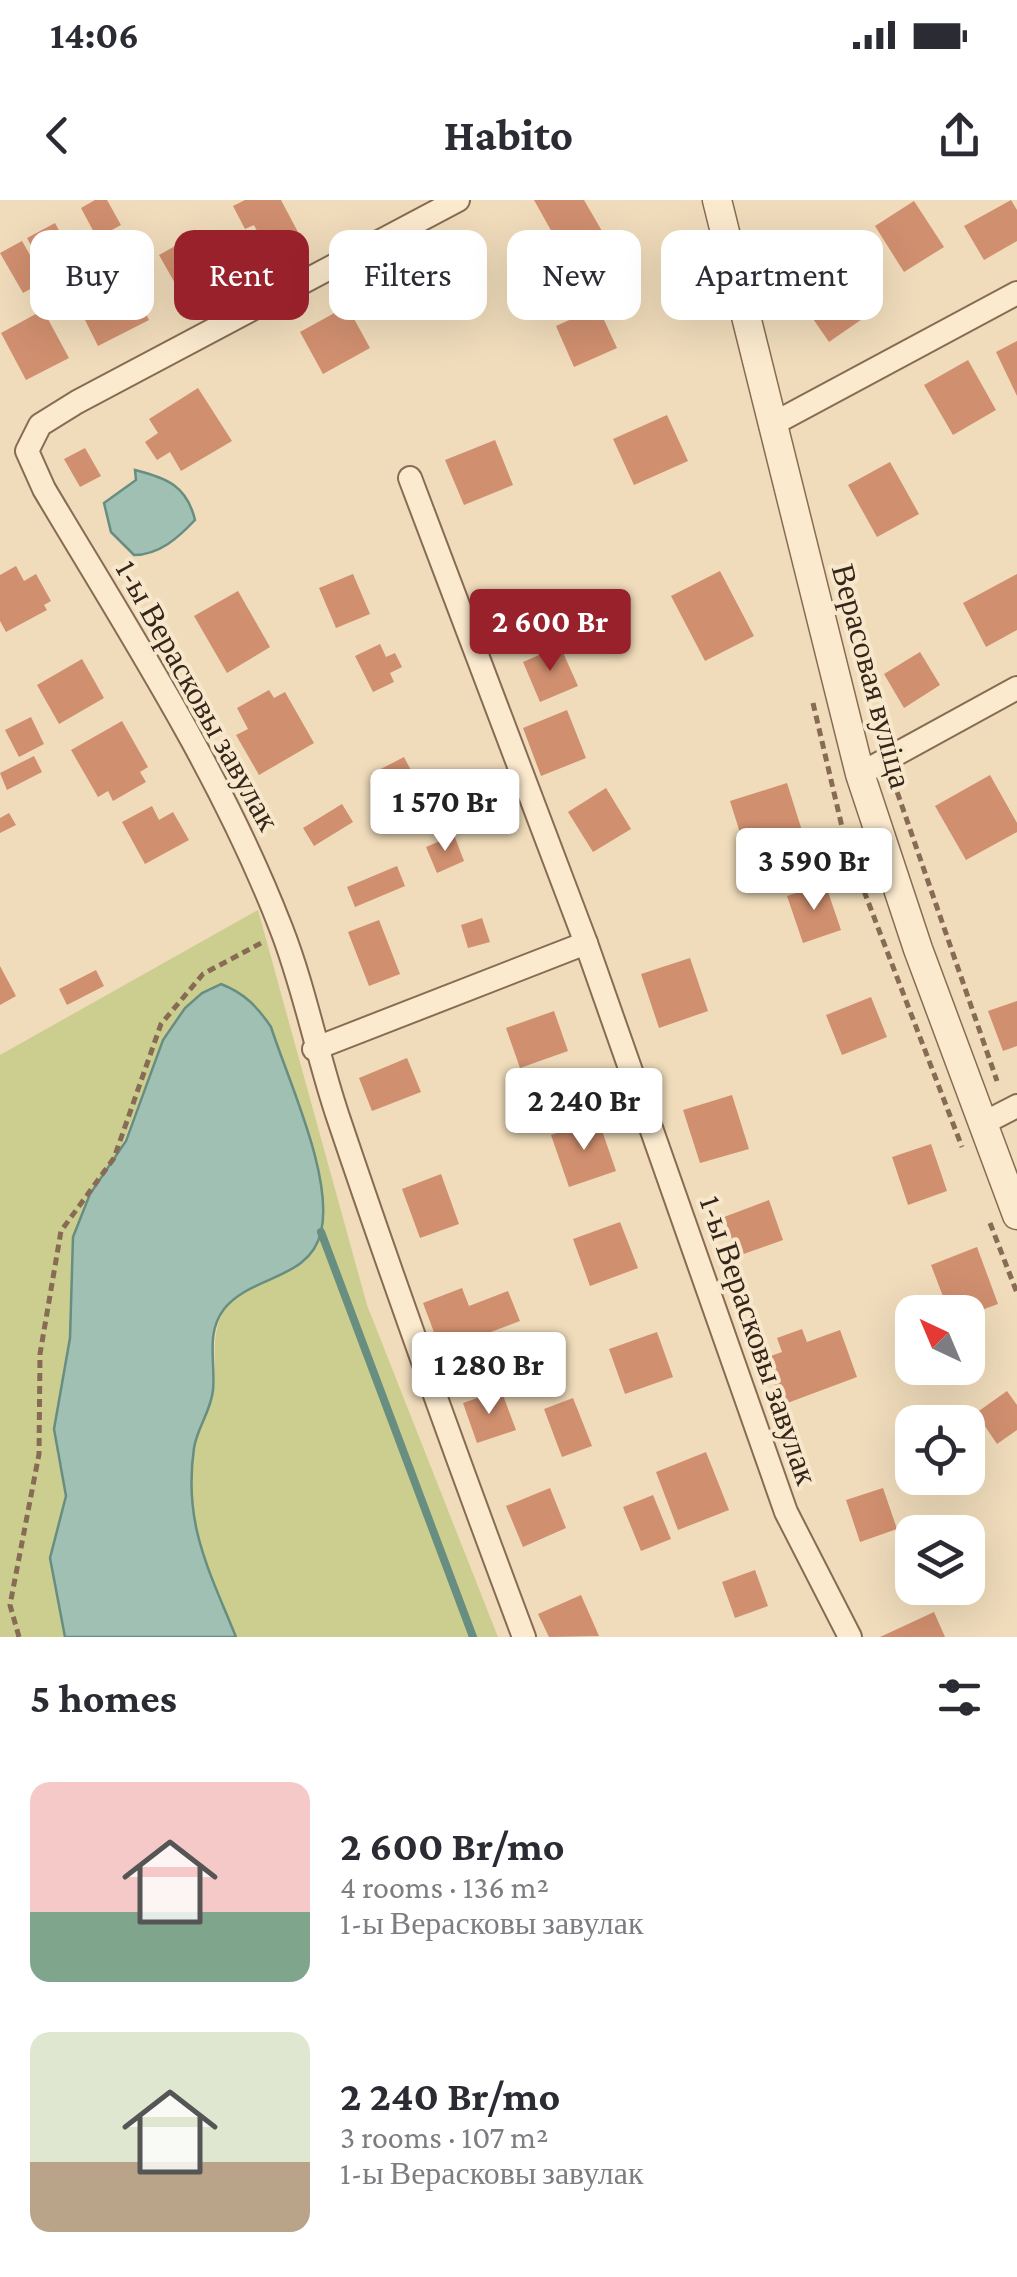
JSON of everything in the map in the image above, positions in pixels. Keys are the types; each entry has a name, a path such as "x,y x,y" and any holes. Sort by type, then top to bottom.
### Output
{"street":[{"name":"1-ы Верасковы завулак","path":"458,200 77,402 32,435 27,450 32,468 190,734 233,818 282,932 314,1048 421,1363 524,1637"},
{"name":"Верасовая вуліца","path":"717,200 860,774 1017,1215"},
{"path":"771,426 1017,293"},
{"name":"1-ы Верасковы завулак","path":"410,478 586,943 786,1512 850,1637"},
{"path":"860,774 1017,688"},
{"path":"314,1048 586,943"},
{"path":"982,1124 1012,1108"}],"path":[{"path":"886,760 1012,1108"},
{"path":"19,1637 10,1605 38,1454 40,1354 61,1231 114,1158 162,1024 203,974 282,932"}],"green space":[{"path":"258,910 367,1305 498,1637 236,1637 217,1590 194,1519 191,1469 196,1437 212,1400 219,1322 224,1309 323,1201 271,1027 238,991 202,993 185,1008 163,1040 116,1161 90,1194 73,1237 70,1338 57,1453 66,1496 50,1558 65,1637 0,1637 0,1055"}],"shaded area":[{"path":"135,470 174,485 187,499 195,520 160,549 134,555 111,532 104,503 136,480"},
{"path":"221,984 249,1001 271,1027 315,1157 323,1210 321,1232 305,1260 235,1298 224,1309 215,1328 213,1390 194,1448 192,1500 208,1568 236,1637 65,1637 50,1558 66,1496 54,1429 70,1338 73,1237 90,1194 126,1141 163,1040 185,1008 202,993"}],"building":[{"path":"95,200 107,200 121,225 112,230 93,230 81,208"},
{"path":"245,200 281,200 297,230 256,230 254,225 245,229 233,206"},
{"path":"534,200 584,200 601,230 551,230"},
{"path":"1011,200 1017,210 1017,241 984,260 964,226"},
{"path":"914,201 944,247 904,272 883,239 883,230 875,226"},
{"path":"22,241 30,255 30,289 23,293 0,253"},
{"path":"174,247 174,281 159,255"},
{"path":"329,316 329,320 355,320 370,348 323,374 300,332"},
{"path":"30,317 48,320 69,358 26,380 1,333"},
{"path":"85,320 149,320 98,346"},
{"path":"569,320 604,320 617,348 574,367 556,326"},
{"path":"814,320 861,320 829,342"},
{"path":"1017,341 1017,396 996,352"},
{"path":"968,360 996,410 953,435 924,385"},
{"path":"198,388 232,441 181,471 170,452 157,460 145,442 158,433 149,419"},
{"path":"667,415 688,461 634,485 613,439"},
{"path":"495,440 513,485 464,505 445,460"},
{"path":"85,448 101,476 80,487 64,459"},
{"path":"890,462 919,514 877,537 848,485"},
{"path":"16,566 24,581 36,574 51,601 44,605 47,610 6,632 0,621 0,575"},
{"path":"720,571 754,636 705,661 671,596"},
{"path":"353,574 370,614 336,628 319,588"},
{"path":"1017,574 1017,630 986,647 963,603"},
{"path":"238,591 270,647 227,673 194,616"},
{"path":"380,644 386,657 395,653 402,667 390,673 394,682 373,692 355,656"},
{"path":"560,646 578,686 540,702 523,662"},
{"path":"920,652 940,685 904,708 884,674"},
{"path":"82,659 104,698 59,724 37,685"},
{"path":"269,690 274,698 285,692 314,743 259,775 236,735 248,729 237,708"},
{"path":"567,710 586,758 541,776 523,728"},
{"path":"31,717 44,744 19,757 5,730"},
{"path":"122,721 148,767 140,772 146,782 113,801 108,791 98,797 71,750"},
{"path":"34,756 42,772 7,790 0,773"},
{"path":"404,757 418,784 384,800 371,774"},
{"path":"990,775 1017,823 1017,832 966,860 935,806"},
{"path":"787,783 804,837 747,855 730,801"},
{"path":"606,788 631,829 593,852 568,812"},
{"path":"342,804 353,822 314,846 303,828"},
{"path":"152,806 159,820 173,812 189,840 145,864 122,822"},
{"path":"9,813 16,825 0,833 0,818"},
{"path":"454,835 464,861 437,873 426,847"},
{"path":"397,866 405,886 355,907 347,887"},
{"path":"825,883 841,930 803,943 787,896"},
{"path":"482,918 490,942 468,948 461,925"},
{"path":"379,920 400,974 369,986 348,932"},
{"path":"690,958 708,1011 659,1028 641,974"},
{"path":"0,966 16,996 0,1005"},
{"path":"96,970 104,986 67,1005 59,989"},
{"path":"871,997 887,1037 842,1055 826,1015"},
{"path":"1017,1001 1017,1046 1003,1051 988,1011"},
{"path":"554,1011 568,1051 520,1068 506,1028"},
{"path":"407,1058 421,1092 372,1111 359,1078"},
{"path":"732,1095 749,1149 700,1163 683,1110"},
{"path":"598,1119 616,1171 569,1187 551,1135"},
{"path":"931,1144 947,1191 908,1205 892,1157"},
{"path":"441,1174 459,1224 420,1238 402,1189"},
{"path":"769,1200 783,1240 738,1256 724,1217"},
{"path":"620,1222 638,1268 590,1286 573,1239"},
{"path":"977,1247 998,1304 985,1309 985,1295 942,1295 931,1265"},
{"path":"462,1288 469,1306 508,1291 520,1321 441,1351 423,1303"},
{"path":"802,1329 807,1342 840,1330 857,1377 782,1405 765,1358 782,1352 777,1338"},
{"path":"657,1332 673,1377 625,1394 609,1349"},
{"path":"501,1390 516,1430 477,1443 463,1403"},
{"path":"1007,1391 1017,1405 1017,1430 997,1444 985,1426 985,1407"},
{"path":"573,1398 592,1446 562,1457 544,1409"},
{"path":"706,1452 729,1510 678,1530 656,1472"},
{"path":"550,1488 566,1528 523,1547 506,1506"},
{"path":"883,1488 895,1530 860,1542 846,1500"},
{"path":"653,1495 671,1539 641,1551 623,1507"},
{"path":"755,1570 768,1606 735,1618 722,1582"},
{"path":"581,1595 599,1636 549,1637 538,1614"},
{"path":"934,1612 945,1637 880,1637"}],"waterway":[{"path":"321,1232 473,1637"}]}
